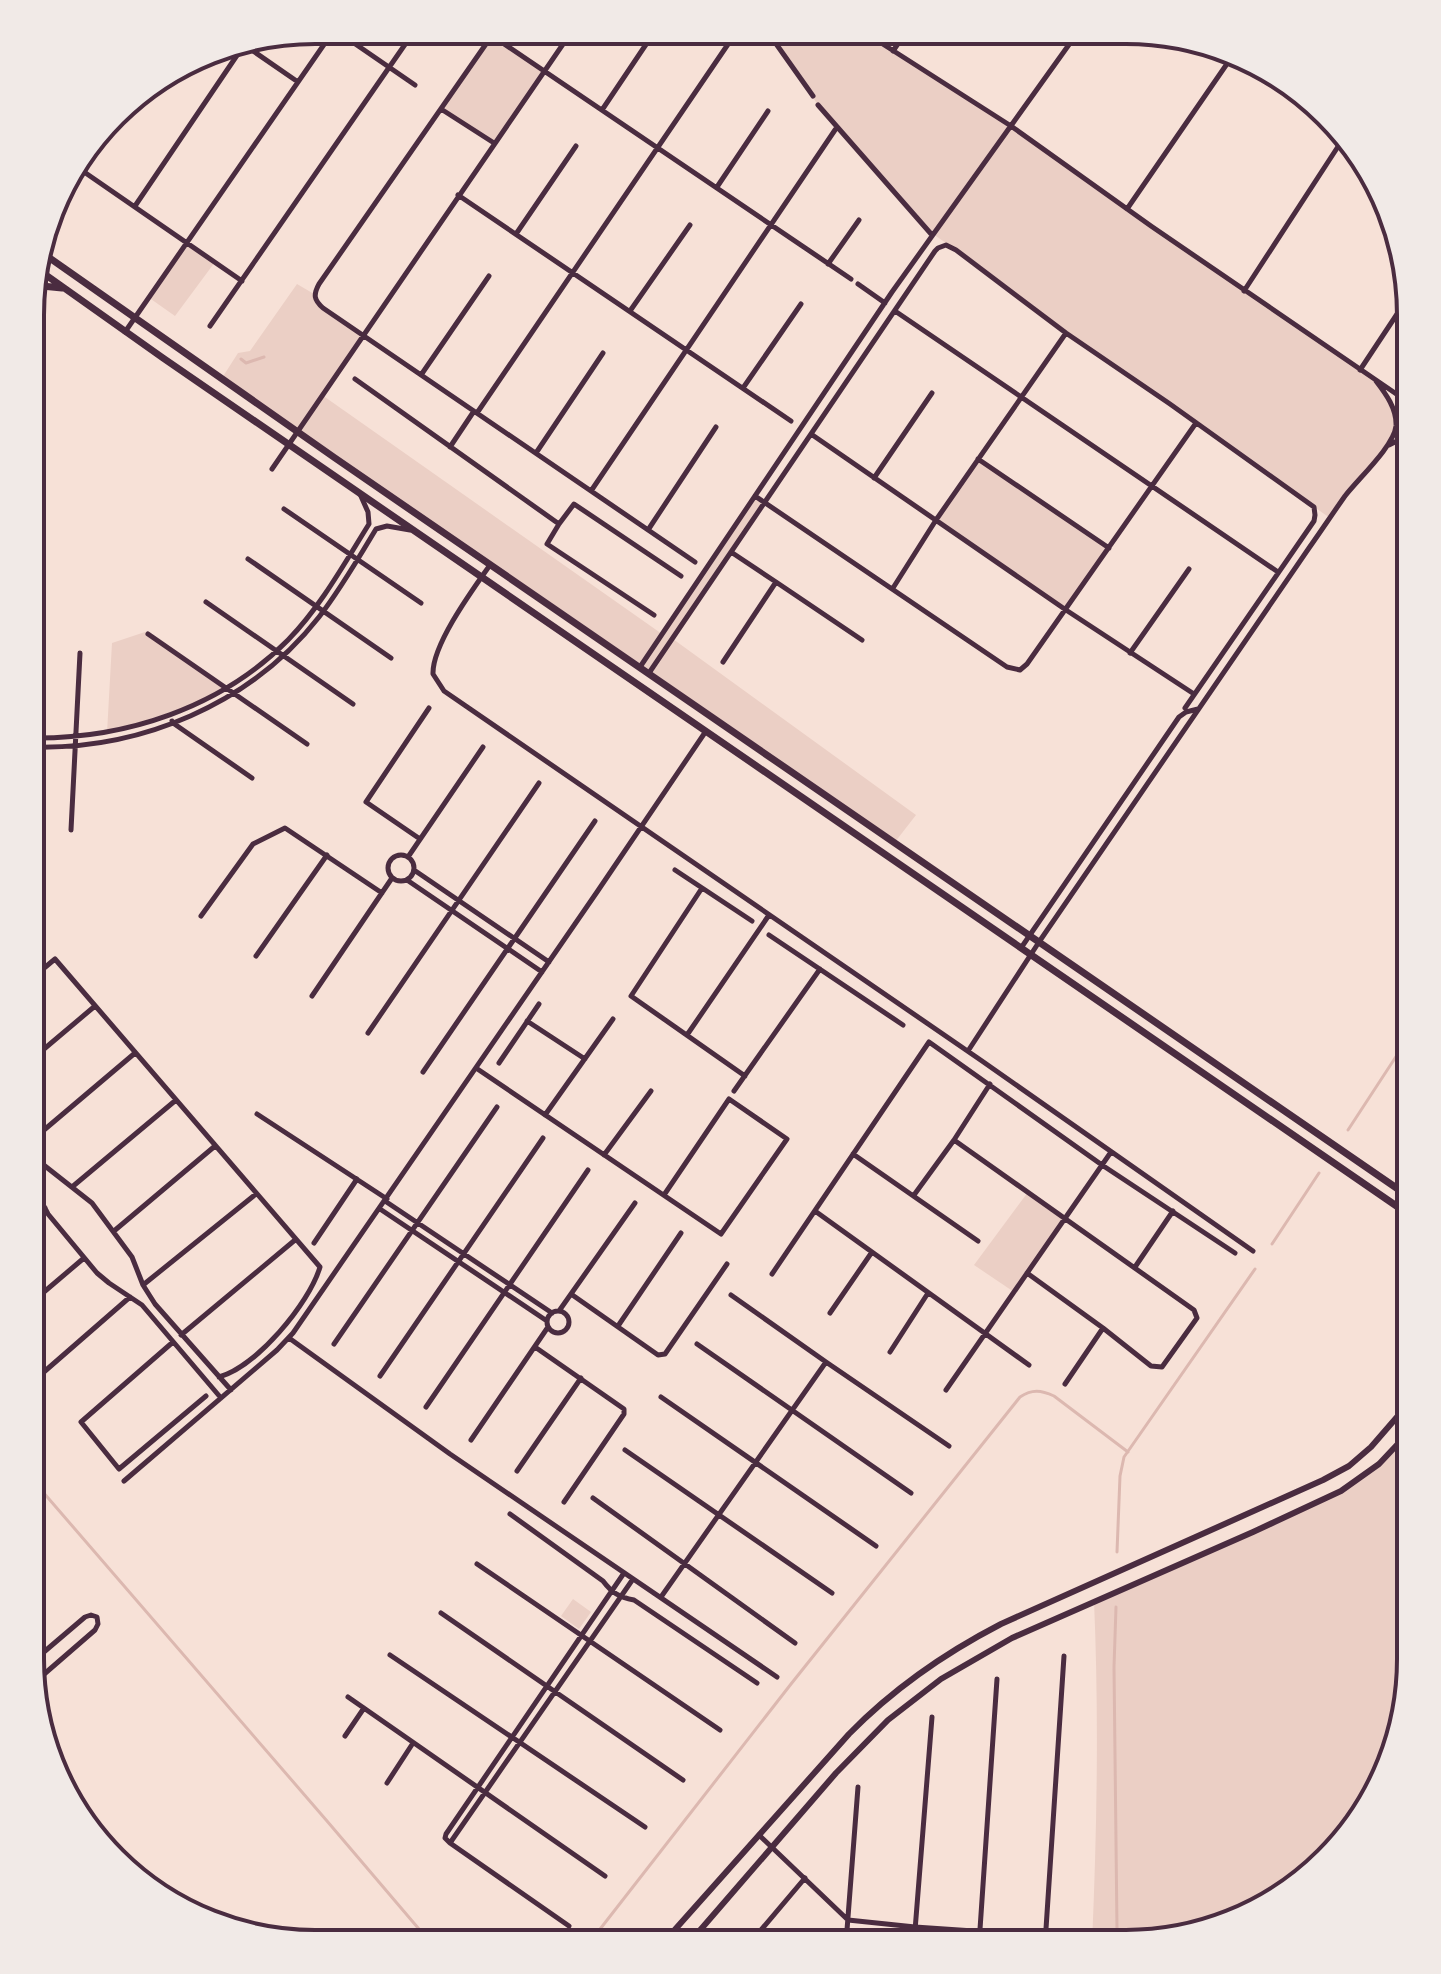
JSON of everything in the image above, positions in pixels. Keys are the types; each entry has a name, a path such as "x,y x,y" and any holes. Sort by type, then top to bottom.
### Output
{"main road":[{"path":"50,259 1396,1188"},
{"path":"47,276 1396,1206"},
{"path":"46,286 63,288"}],"street":[{"path":"450,447 728,44"},
{"path":"776,44 813,96"},
{"path":"883,44 1011,126 1397,395"},
{"path":"893,51 898,44"},
{"path":"640,667 885,303 1069,44"},
{"path":"125,332 324,45"},
{"path":"356,45 415,85"},
{"path":"210,326 405,45"},
{"path":"485,45 315,290 314,297 318,304 362,335 695,562"},
{"path":"509,45 851,279"},
{"path":"272,469 562,45"},
{"path":"602,110 646,45"},
{"path":"253,51 298,82"},
{"path":"135,206 234,56"},
{"path":"1127,209 1227,64"},
{"path":"818,105 932,235"},
{"path":"441,109 494,143"},
{"path":"717,187 768,111"},
{"path":"591,491 837,127"},
{"path":"516,234 576,146"},
{"path":"1244,291 1338,147"},
{"path":"85,171 242,281"},
{"path":"458,195 791,421"},
{"path":"828,264 859,220"},
{"path":"630,311 690,225"},
{"path":"649,673 935,251 946,245 1314,507 1314,521 1185,708"},
{"path":"421,375 489,276"},
{"path":"858,284 885,303"},
{"path":"743,388 801,304"},
{"path":"895,311 1278,572"},
{"path":"1360,370 1397,314"},
{"path":"893,588 936,520 1066,333"},
{"path":"536,453 603,353"},
{"path":"355,379 559,524"},
{"path":"968,1051 1039,942 1346,495 1394,435 1396,421 1391,403 1376,381"},
{"path":"874,478 932,393"},
{"path":"755,496 1007,667 1020,670 1066,610 1196,423"},
{"path":"648,530 716,427"},
{"path":"811,434 1194,694"},
{"path":"1385,448 1397,440"},
{"path":"978,459 1109,548"},
{"path":"44,738 115,731 170,715 225,689 257,668 289,639 316,605 369,524 368,512 360,494"},
{"path":"654,615 547,544 559,524 574,504 681,576"},
{"path":"284,509 421,603"},
{"path":"44,747 75,746 124,738 196,714 233,694 284,656 324,611 376,529 387,526 412,530"},
{"path":"731,552 862,640"},
{"path":"248,559 391,658"},
{"path":"490,564 440,645 434,662 433,674 452,698 968,1051 1253,1251"},
{"path":"1130,653 1189,569"},
{"path":"723,662 776,582"},
{"path":"206,602 353,704"},
{"path":"148,634 307,744"},
{"path":"71,830 80,653"},
{"path":"420,839 366,802 429,708"},
{"path":"1021,948 1179,717 1199,709"},
{"path":"170,715 173,723 252,778"},
{"path":"124,1481 289,1338 706,731"},
{"path":"408,857 483,747"},
{"path":"1145,769 1153,776"},
{"path":"368,1033 539,783"},
{"path":"423,1072 595,821"},
{"path":"201,916 253,844 285,828 382,893"},
{"path":"399,854 408,857 414,870 407,880 400,881 392,878 388,870 389,862 399,854"},
{"path":"256,956 327,855"},
{"path":"414,870 549,962"},
{"path":"675,870 752,921"},
{"path":"312,996 392,878"},
{"path":"407,880 542,972"},
{"path":"702,888 631,996 745,1076"},
{"path":"687,1035 769,915"},
{"path":"769,935 903,1025"},
{"path":"44,968 55,959 320,1267 280,1333 235,1372 219,1377"},
{"path":"734,1091 820,969"},
{"path":"499,1063 539,1004"},
{"path":"44,1049 95,1006"},
{"path":"545,1115 613,1019"},
{"path":"527,1021 585,1059"},
{"path":"772,1274 929,1042 1102,1165 1235,1253"},
{"path":"44,1130 135,1053"},
{"path":"476,1068 721,1234 787,1139 729,1099 664,1195"},
{"path":"914,1195 990,1084"},
{"path":"604,1155 651,1091"},
{"path":"72,1187 176,1100"},
{"path":"334,1344 497,1107"},
{"path":"257,1114 510,1285 568,1317 568,1328 559,1334 552,1332 547,1324 504,1292 380,1209"},
{"path":"380,1376 543,1138"},
{"path":"954,1140 1194,1310 1197,1318 1162,1367 1156,1368 1027,1273"},
{"path":"114,1231 215,1146"},
{"path":"946,1390 1111,1152"},
{"path":"853,1154 978,1241"},
{"path":"44,1166 89,1200 132,1257 143,1285 155,1304 231,1390"},
{"path":"426,1407 588,1170"},
{"path":"314,1243 357,1179"},
{"path":"143,1285 256,1194"},
{"path":"471,1440 535,1347 547,1324 635,1203"},
{"path":"45,1208 101,1278 147,1310 221,1398"},
{"path":"815,1211 1029,1365"},
{"path":"1135,1267 1173,1211"},
{"path":"618,1326 681,1233"},
{"path":"181,1335 295,1240"},
{"path":"830,1313 872,1252"},
{"path":"44,1292 84,1258"},
{"path":"571,1294 661,1356 727,1264"},
{"path":"890,1352 928,1293"},
{"path":"731,1295 949,1446"},
{"path":"44,1372 130,1297"},
{"path":"147,1310 155,1304"},
{"path":"1065,1384 1103,1328"},
{"path":"289,1338 450,1454 777,1677"},
{"path":"173,1342 81,1422 119,1469 206,1396"},
{"path":"697,1344 911,1493"},
{"path":"535,1347 624,1409 624,1414 564,1502"},
{"path":"661,1598 826,1362"},
{"path":"517,1471 581,1378"},
{"path":"661,1397 876,1546"},
{"path":"675,1930 868,1716 902,1686 983,1633 1349,1466 1396,1418"},
{"path":"700,1930 836,1773 907,1704 941,1679 1012,1638 1341,1491 1379,1464 1396,1446"},
{"path":"625,1450 832,1593"},
{"path":"593,1498 795,1643"},
{"path":"510,1514 603,1581 619,1598 634,1600 757,1683"},
{"path":"477,1564 720,1730"},
{"path":"569,1926 445,1838 624,1573"},
{"path":"450,1843 633,1579"},
{"path":"441,1613 683,1780"},
{"path":"44,1652 85,1617 93,1615 98,1620 95,1630 45,1674"},
{"path":"390,1655 645,1827"},
{"path":"1046,1930 1064,1656"},
{"path":"980,1930 997,1679"},
{"path":"348,1697 605,1876"},
{"path":"345,1736 364,1708"},
{"path":"915,1930 932,1717"},
{"path":"387,1783 413,1743"},
{"path":"847,1930 858,1787"},
{"path":"759,1835 848,1920 954,1930"},
{"path":"761,1930 805,1878"}],"shaded area":[{"path":"776,44 883,44 1011,126 1376,381 1394,412 1394,435 1330,518 1066,333 933,234 818,105"},
{"path":"484,45 505,45 544,71 494,143 441,109"},
{"path":"186,243 215,262 175,316 148,297"},
{"path":"297,284 314,294 316,301 362,335 322,395 662,634 755,496 764,503 673,639 916,815 895,842 222,378 238,353 250,351"},
{"path":"978,459 1109,548 1066,610 936,520"},
{"path":"145,632 225,689 192,705 107,733 112,643"},
{"path":"1028,1192 1065,1219 1014,1292 974,1265"},
{"path":"1396,1445 1396,1677 1392,1712 1383,1746 1351,1810 1330,1838 1305,1863 1246,1902 1213,1916 1162,1928 1092,1930 1097,1772 1094,1601 1316,1503 1367,1474"},
{"path":"573,1599 591,1612 579,1629 561,1616"}],"waterway":[{"path":"241,359 246,363 264,357"},
{"path":"1348,1130 1396,1056"},
{"path":"1272,1244 1319,1173"},
{"path":"1117,1552 1120,1476 1124,1457 1255,1269"},
{"path":"599,1930 1020,1397 1037,1391 1054,1396 1128,1452"},
{"path":"44,1493 420,1930"},
{"path":"1116,1607 1117,1930"}]}
